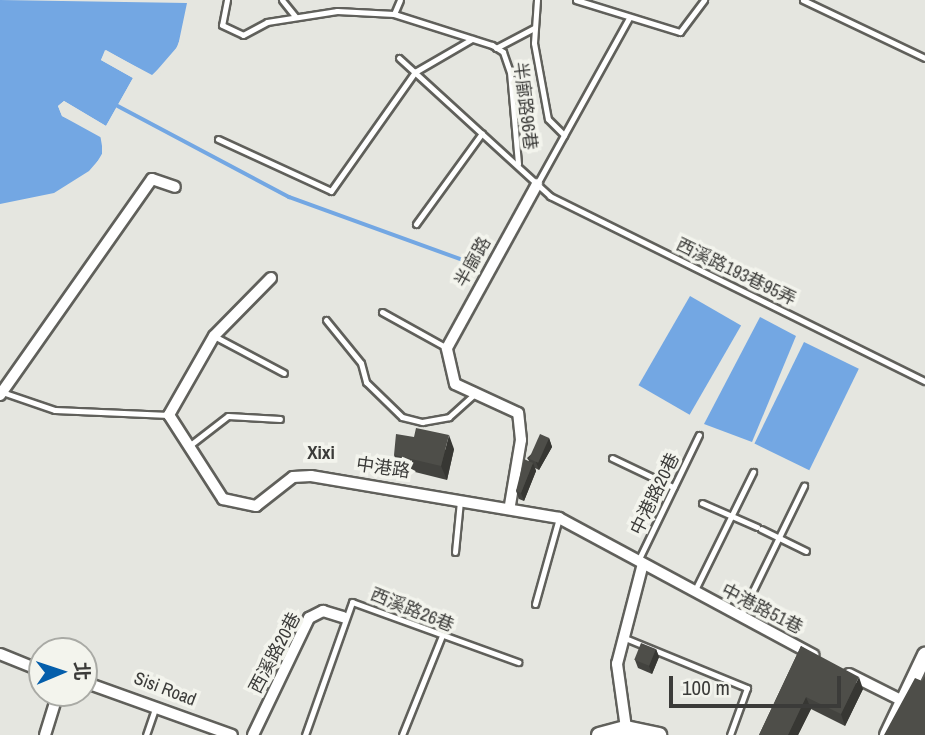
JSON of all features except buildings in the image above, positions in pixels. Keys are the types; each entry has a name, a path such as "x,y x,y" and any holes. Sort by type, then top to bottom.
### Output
{"street":[{"path":"1,393 152,179 174,187"},
{"name":"半廍路","path":"447,348 537,184"},
{"path":"169,415 214,336 271,278"},
{"path":"447,348 449,376 476,393 518,413 521,440 510,505"},
{"name":"中港路","path":"169,415 186,448 234,506 256,506 293,477 311,476 510,505 559,518 639,566"},
{"path":"626,728 618,683 621,636 639,566"},
{"name":"中港路51巷","path":"639,566 821,660"},
{"name":"西溪路20巷","path":"253,735 309,618 323,611 343,617"},
{"path":"0,653 28,665"},
{"path":"887,735 925,655"},
{"path":"833,666 903,701"},
{"name":"Sisi Road","path":"98,687 232,735"},
{"path":"45,735 54,707"},
{"path":"599,735 626,728 651,734"}],"lane":[{"name":"半廍路96巷","path":"227,0 222,25 243,35 295,16 394,14 496,48 510,72 518,164"},
{"path":"282,0 295,16"},
{"path":"394,14 400,0"},
{"path":"537,0 534,28 548,119 564,135"},
{"path":"576,0 629,18 685,32 704,0"},
{"path":"803,0 925,58"},
{"name":"半廍路","path":"537,184 629,18"},
{"path":"496,48 534,28"},
{"path":"218,139 331,191 415,72 471,39"},
{"name":"半廍路96巷","path":"399,58 537,184"},
{"path":"416,224 482,133"},
{"name":"西溪路193巷95弄","path":"537,184 550,197 925,381"},
{"path":"382,312 447,348"},
{"path":"326,320 361,363 366,382 402,417 422,422 449,417 476,393"},
{"path":"214,336 284,373"},
{"path":"1,393 55,410 169,415"},
{"path":"186,448 228,416 280,419"},
{"name":"中港路20巷","path":"639,566 699,435"},
{"path":"612,458 673,487"},
{"path":"694,594 753,472"},
{"path":"740,618 804,486"},
{"path":"454,552 460,498"},
{"path":"702,503 806,551"},
{"path":"535,604 559,518"},
{"name":"西溪路26巷","path":"343,617 346,606 357,602 441,638 518,662"},
{"path":"305,735 343,617"},
{"path":"621,636 747,688 730,735"},
{"path":"402,735 441,638"},
{"path":"146,735 156,706"}],"water":[{"path":"0,0 187,3 178,46 152,76 106,50 101,60 133,78 106,126 64,101 58,106 62,116 102,138 102,156 89,171 54,193 0,204"},
{"path":"690,296 741,326 690,415 638,385"},
{"path":"760,317 796,336 752,442 704,424"},
{"path":"804,342 859,369 809,470 754,444"}],"pier":[{"path":"189,18 176,58 154,79 139,77 107,55 136,78 134,91 108,129 62,107 103,132 106,153 96,164 103,152 100,134 62,116 58,106 64,101 106,126 133,78 101,60 105,50 152,75 173,56"}],"waterway":[{"path":"118,106 289,197 474,264"}],"district":[{"name":"Xixi","path":"321,453"}]}
